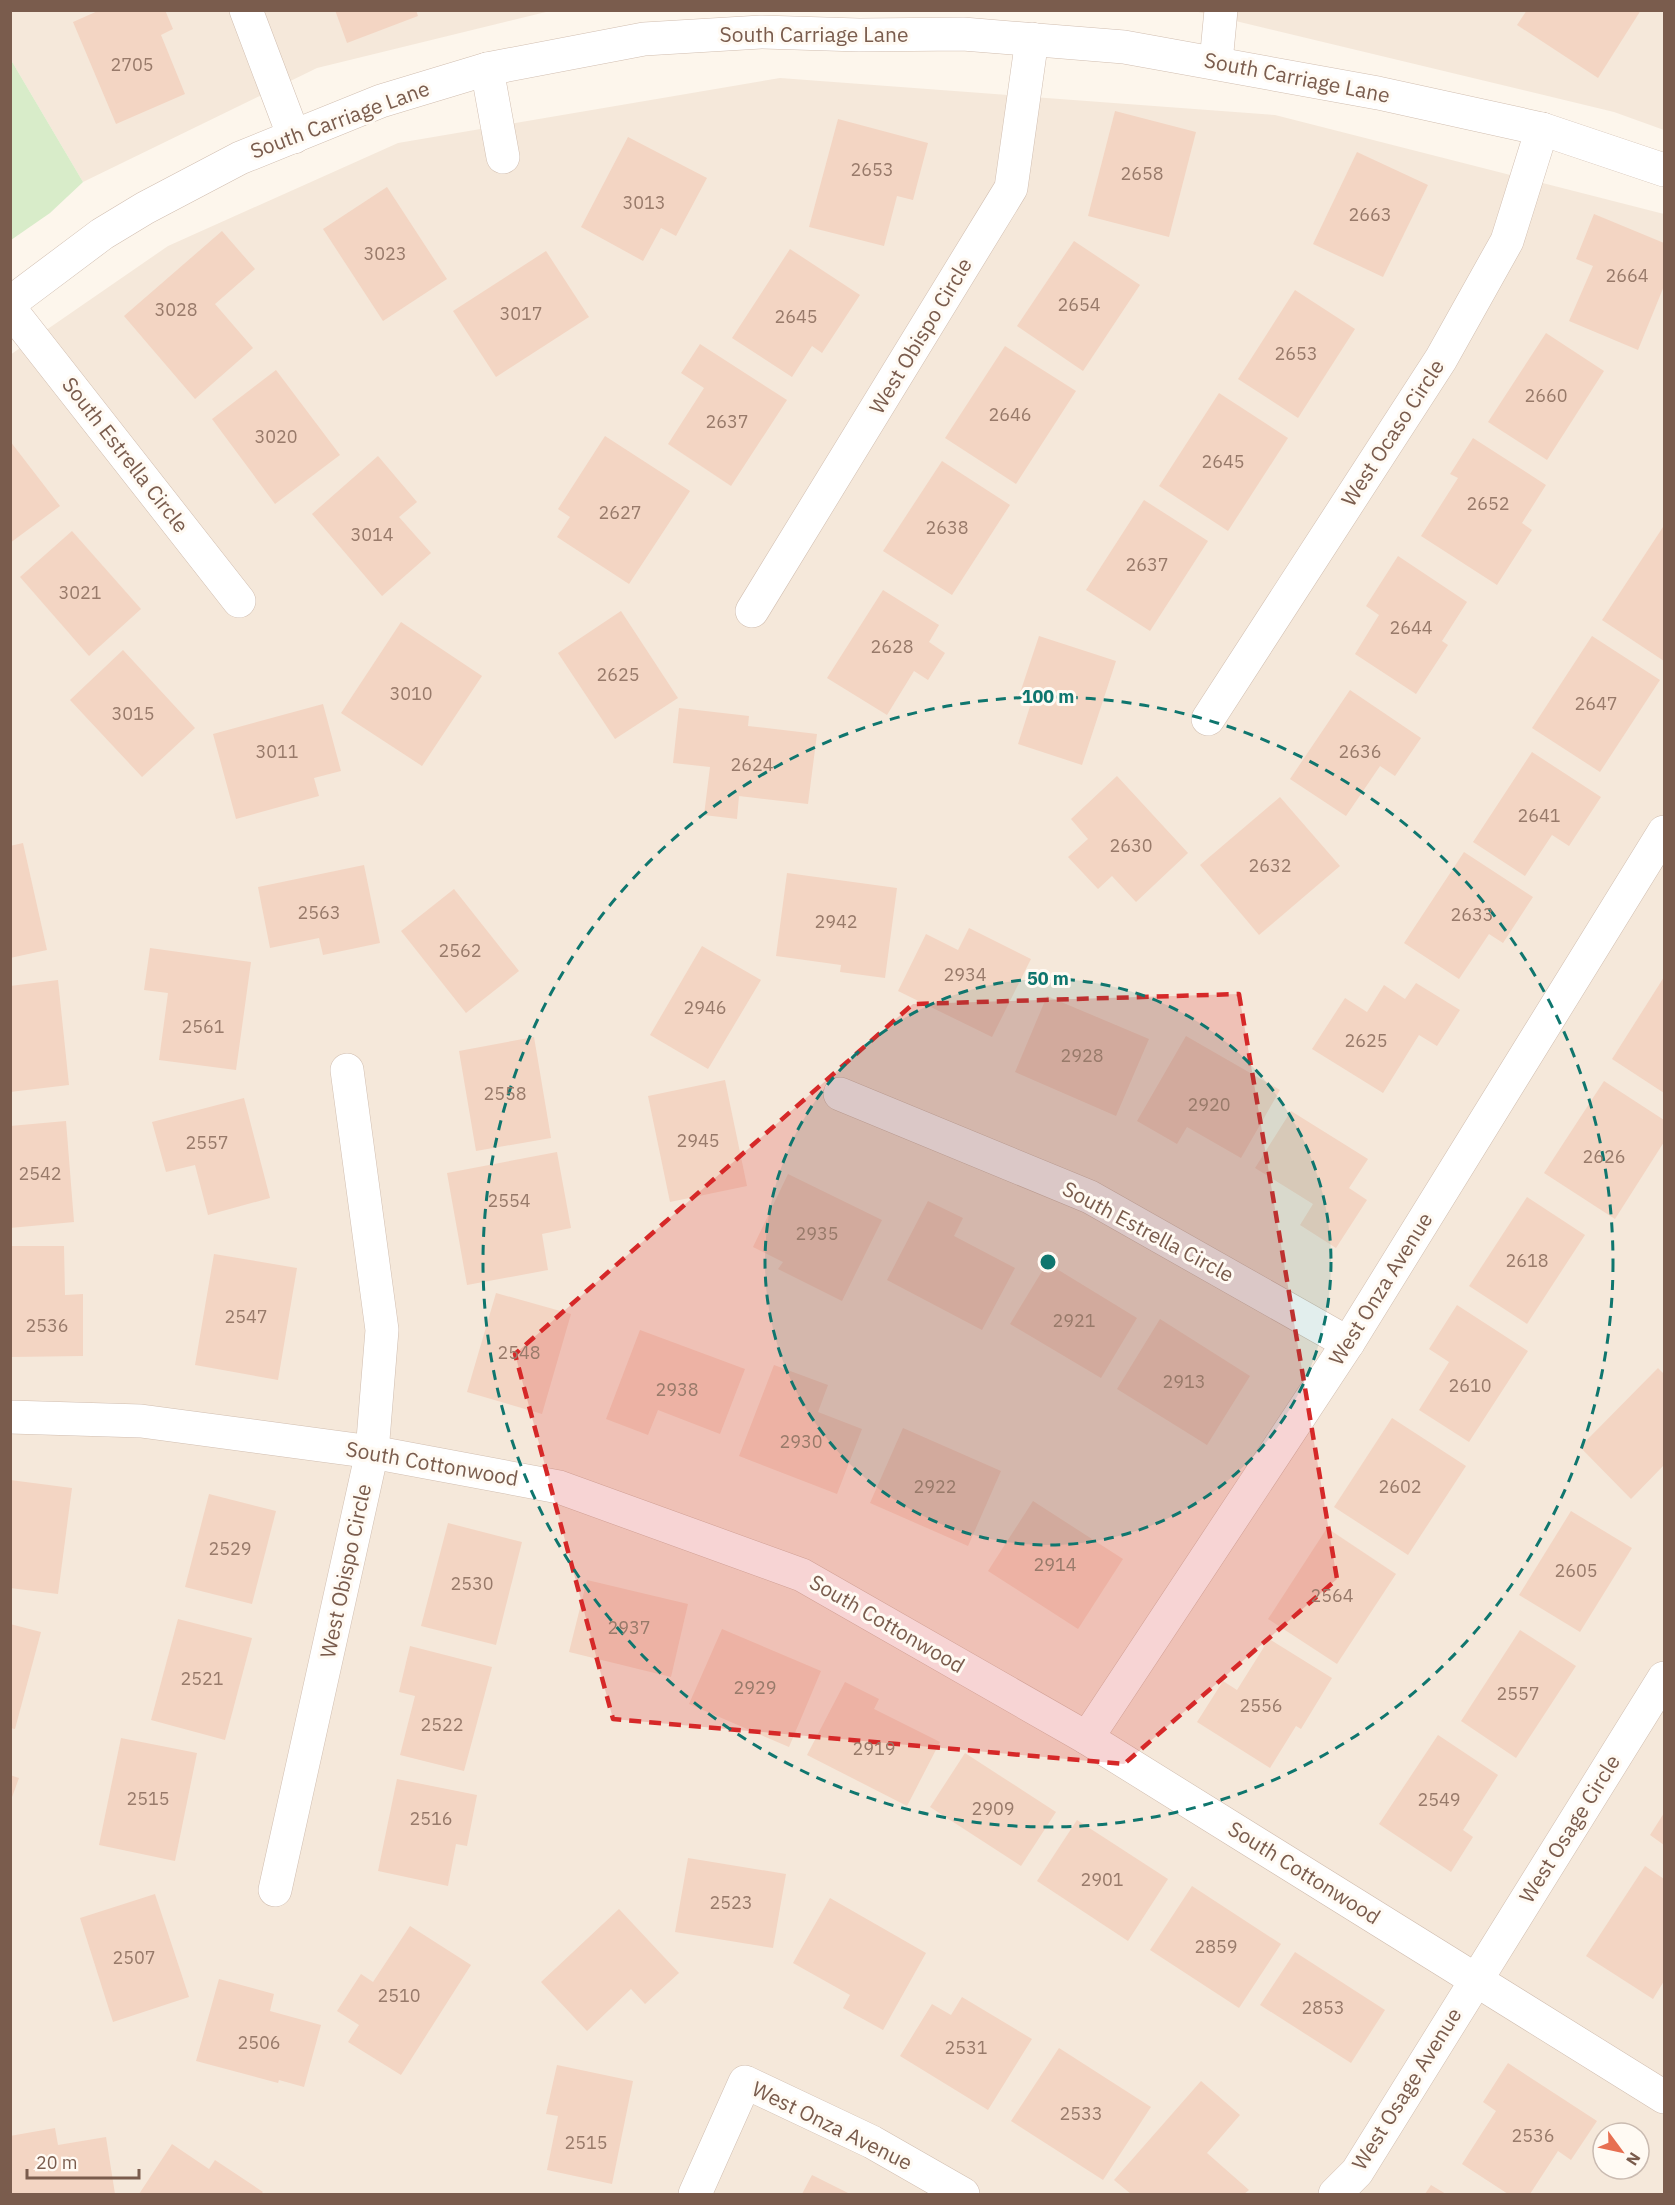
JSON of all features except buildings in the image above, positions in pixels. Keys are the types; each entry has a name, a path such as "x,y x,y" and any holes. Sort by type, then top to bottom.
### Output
{"street":[{"path":"246,10 294,137"},
{"path":"1216,63 1221,10"},
{"name":"South Carriage Lane","path":"10,303 102,234 145,208 240,158 381,101 487,69 644,39 712,23 761,32 859,35 963,34 1124,47 1378,93 1542,129 1663,166"},
{"name":"West Obispo Circle","path":"752,611 1011,188 1032,39"},
{"path":"487,69 503,156"},
{"name":"West Ocaso Circle","path":"1208,719 1447,349 1507,241 1542,129"},
{"name":"South Estrella Circle","path":"10,309 239,601"},
{"name":"West Onza Avenue","path":"1087,1738 1348,1343 1665,832"},
{"name":"West Obispo Circle","path":"275,1890 372,1452 382,1329 347,1070"},
{"name":"South Estrella Circle","path":"840,1094 1090,1197 1348,1343"},
{"name":"South Cottonwood","path":"10,1417 141,1421 372,1452 559,1487 802,1575 1087,1738 1665,2097"},
{"name":"West Osage Circle","path":"1476,1980 1665,1678"},
{"name":"West Osage Avenue","path":"1335,2194 1357,2172 1476,1980"},
{"name":"West Onza Avenue","path":"695,2194 745,2082 872,2142 963,2194"}],"highlighted area":[{"path":"1239,994 1337,1579 1124,1764 613,1719 515,1354 913,1004"}],"shaded area":[{"path":"11,11 550,11 317,68 83,182 11,60"},
{"path":"1194,11 1664,11 1664,130 1614,112"},
{"path":"780,78 1275,115 1664,214 1664,2194 11,2194 10,355 168,246 398,143"}],"green space":[{"path":"11,60 83,182 50,213 11,240"}]}
